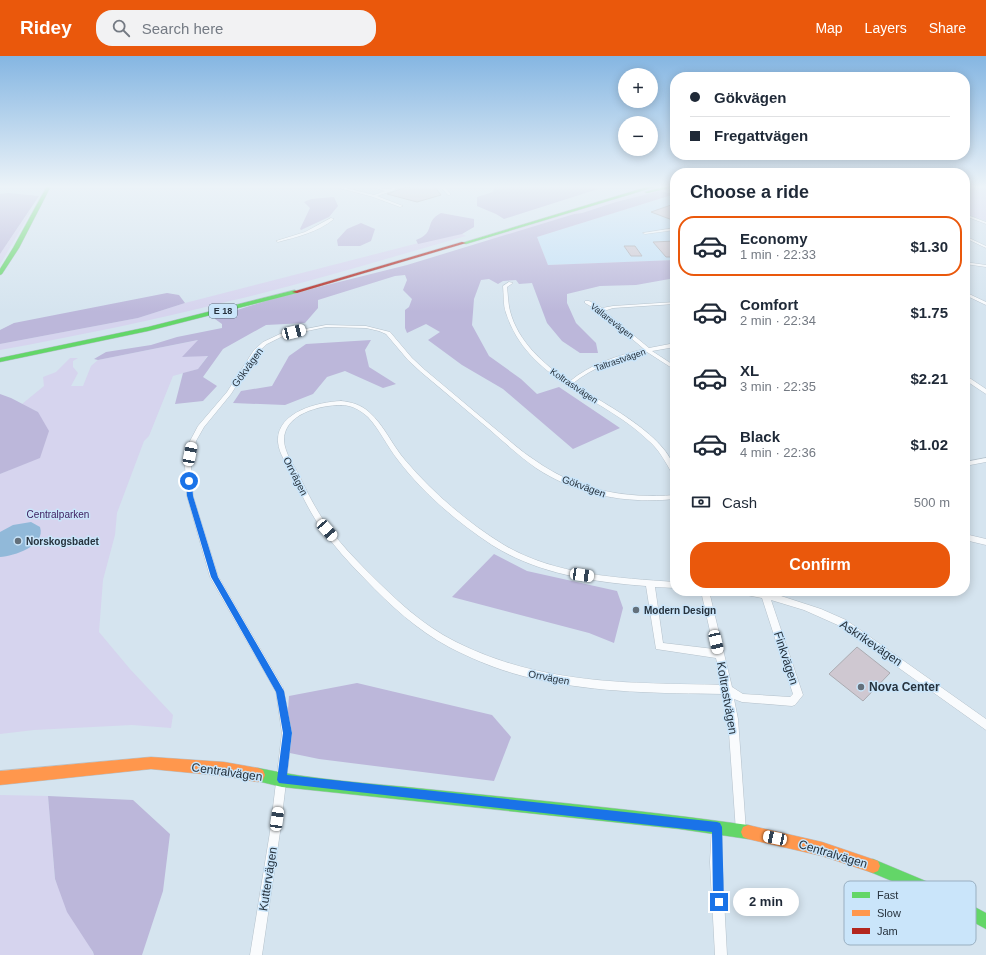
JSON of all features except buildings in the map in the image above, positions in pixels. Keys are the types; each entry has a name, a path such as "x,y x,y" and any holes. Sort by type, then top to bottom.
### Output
{"main road":[{"path":"0,273 26,228"},
{"name":"E 18","path":"0,352 37,346 180,316 333,277 499,228"},
{"name":"E 18","path":"0,360 36,354 185,322 337,280 514,228"},
{"name":"Centralvägen","path":"0,778 151,763 224,769 282,780 717,827 793,842 879,868 908,881"},
{"name":"Centralvägen","path":"976,915 986,921"}],"street":[{"path":"278,241 299,237 318,228"},
{"path":"645,233 670,229"},
{"path":"970,239 986,247"},
{"path":"970,264 986,266"},
{"name":"Koltrastvägen","path":"511,283 505,286 508,313 519,337 533,355 569,384 624,418 652,440 670,464"},
{"path":"970,296 986,304"},
{"name":"Vallarevägen","path":"587,302 601,310 648,350 670,365"},
{"path":"601,310 613,307 670,303"},
{"name":"Gökvägen","path":"282,780 287,733 280,691 214,577 190,496 188,466 193,441 201,426 228,393 256,351 265,343 282,335 326,326 366,327 388,333 410,359 545,471 570,484 609,496 656,500 670,498"},
{"name":"Taltrastvägen","path":"569,384 576,378 597,366 648,350 670,346"},
{"path":"970,381 986,392"},
{"name":"Orrvägen","path":"670,585 582,575 527,560 494,541 463,520 423,485 400,458 367,413 354,405 345,403 329,403 306,409 292,418 283,431 282,449 305,495 327,530 390,598 425,629 472,654 506,668 556,680 608,686 728,690"},
{"path":"970,463 986,460"},
{"path":"970,538 986,542"},
{"path":"650,583 660,646 720,654"},
{"name":"Koltrastvägen","path":"706,596 728,690 733,719 741,831"},
{"name":"Finkvägen","path":"728,690 742,698 792,702 798,695 765,596"},
{"name":"Askrikevägen","path":"770,596 797,602 820,611 843,623 986,725"},
{"name":"Kuttervägen","path":"256,955 282,780"},
{"path":"717,827 716,862 721,955"}],"shaded area":[{"path":"0,228 18,228 0,254"},
{"path":"429,228 472,228 462,234 418,244 416,240 426,234"},
{"path":"528,228 566,228 537,237 548,265 670,260 670,279 636,285 600,286 567,294 567,303 576,323 596,343 598,353 580,353 562,341 547,323 532,283 519,284 516,280 503,281 498,284 489,279 481,280 474,299 472,325 489,356 521,379 537,394 559,387 620,428 573,449 503,389 462,365 428,340 440,332 426,324 407,333 405,328 405,310 409,307 412,299 403,290 407,280 405,275 395,276 318,300 318,308 305,323 266,325 223,349 203,377 217,386 203,401 175,404 183,373 198,369 208,356 182,357 198,340 98,360 94,359 106,352 151,345 177,337 222,328 222,324 215,319 215,317 275,298 407,265"},
{"path":"566,228 670,228 670,260 548,265 537,237"},
{"path":"347,229 375,229 371,241 360,246 338,246 337,240"},
{"path":"167,293 179,295 185,303 138,318 0,344 0,330 14,323"},
{"path":"371,340 365,350 369,367 396,384 383,388 345,371 327,377 313,394 285,405 233,403 241,391 272,386 289,356 306,344"},
{"path":"0,394 38,412 49,431 40,458 0,474"},
{"name":"Norskogsbadet","path":"31,522 40,527 41,534 34,545 13,555 0,557 0,532 13,525"},
{"path":"494,554 527,571 617,591 623,608 614,643 589,633 452,597"},
{"path":"357,683 492,715 511,737 494,781 319,759 285,752 289,696"},
{"path":"48,796 133,800 170,834 163,891 142,955 94,955 67,912 55,879"}],"green space":[{"path":"18,228 22,228 0,265 0,254"},
{"path":"520,228 529,228 491,240 488,238"},
{"path":"462,234 466,236 260,294 144,321 0,350 0,344 138,318 185,303 438,238"},
{"name":"Centralparken","path":"199,340 183,357 208,355 198,369 173,376 149,436 144,441 117,513 115,535 103,580 99,632 130,669 173,715 171,728 132,725 34,730 0,734 0,474 40,457 38,412 22,404 44,386 43,377 56,372 70,358 78,358 73,361 73,367 78,373 71,386 83,386 91,366 98,360"},
{"path":"0,795 48,796 55,880 94,955 0,955"}],"traffic: fast":[{"path":"0,273 27,228"},
{"path":"464,243 515,228"},
{"path":"0,360 148,329 295,292"},
{"path":"258,775 282,780 679,822 748,832"},
{"path":"873,866 909,881"},
{"path":"976,916 986,921"}],"traffic: slow":[{"path":"0,778 151,763 224,769 258,775"},
{"path":"748,832 822,849 873,866"}],"traffic: jam":[{"path":"295,292 464,243"}],"place":[{"name":"Norskogsbadet","path":"18,541"},
{"name":"Modern Design","path":"636,610"},
{"name":"Nova Center","path":"861,687"}],"route":[{"path":"189,481 190,496 214,577 280,691 287,733 282,780 717,827 716,862 719,902"}]}
